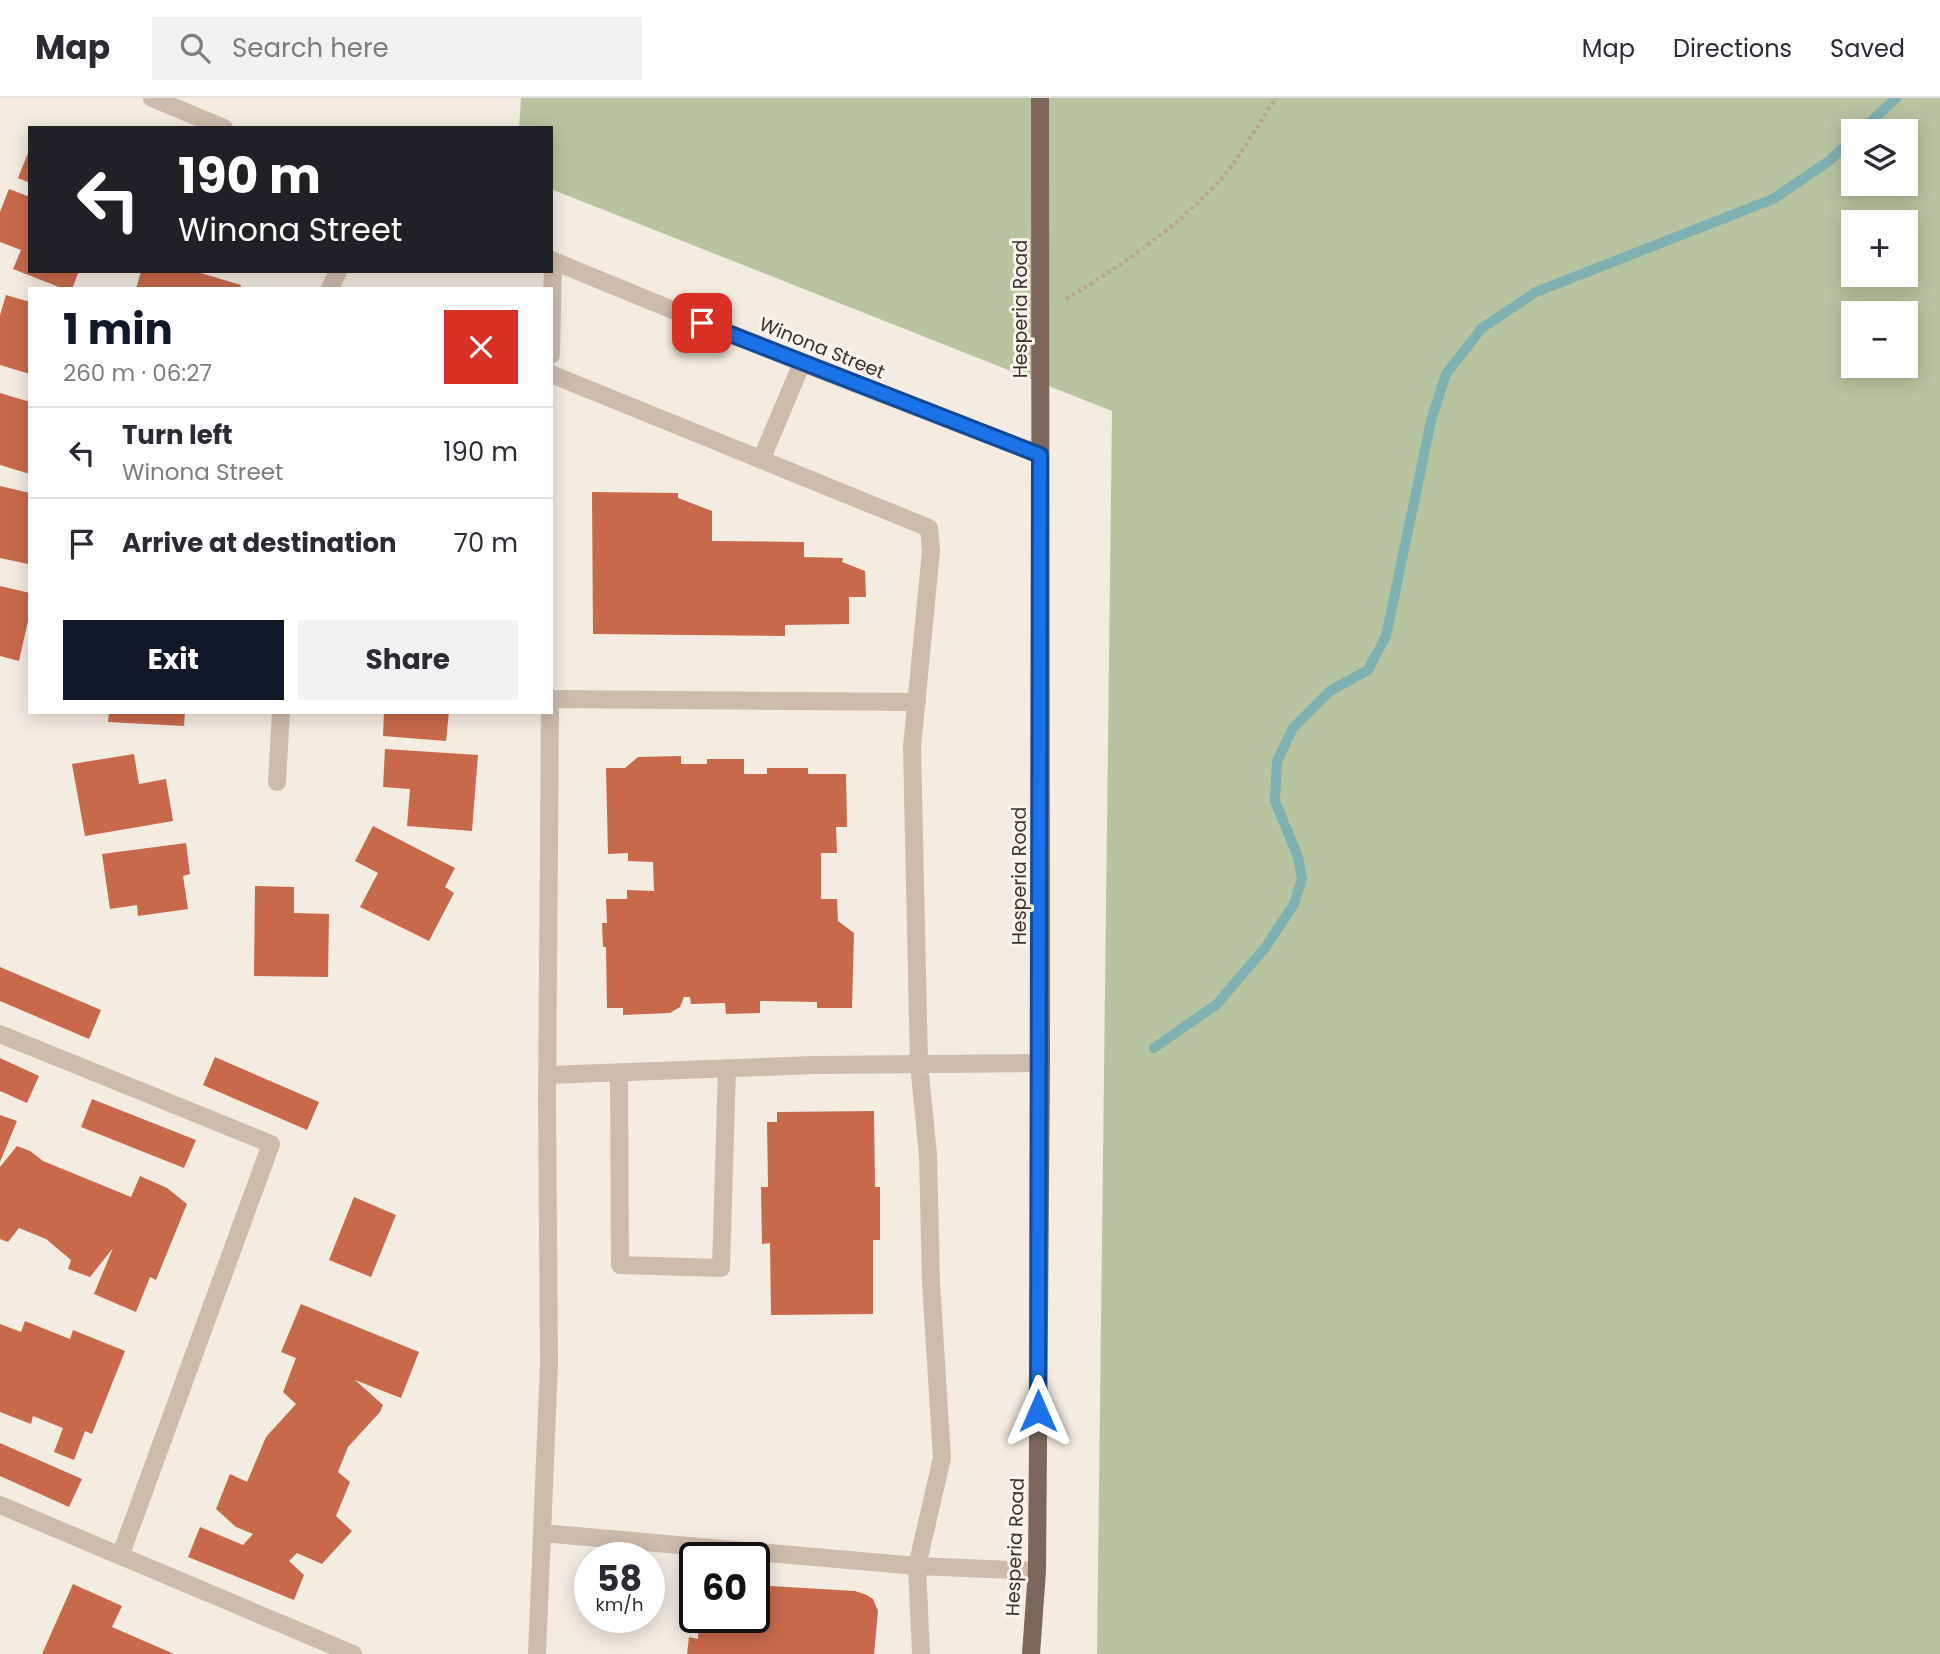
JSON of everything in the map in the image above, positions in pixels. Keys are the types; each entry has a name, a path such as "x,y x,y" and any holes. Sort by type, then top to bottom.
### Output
{"main road":[{"name":"Hesperia Road","path":"1031,1654 1037,1571 1041,1063 1040,98"}],"street":[{"path":"152,98 187,105 221,126"},
{"name":"Winona Street","path":"553,261 802,363 1040,455"},
{"path":"761,460 802,363"},
{"path":"553,375 929,528 931,551 912,747 919,1064 928,1155 931,1282 942,1458 918,1566 921,1654"},
{"path":"553,699 917,702"},
{"path":"277,782 281,714"},
{"path":"537,1654 549,1364 547,1075 550,714"},
{"path":"0,1034 271,1144 121,1554"},
{"path":"547,1075 727,1068 1041,1063"},
{"path":"619,1073 620,1265 721,1268 727,1068"},
{"path":"0,1505 353,1654"},
{"path":"542,1533 918,1566 1037,1571"}],"path":[{"path":"1042,314 1110,273 1160,236 1217,184 1276,98"}],"green space":[{"path":"521,98 1940,98 1940,1654 1097,1654 1112,411 553,190 553,126 519,126"}],"building":[{"path":"28,153 28,182 18,178"},
{"path":"9,189 28,196 28,273 78,273 73,287 59,287 13,269 21,250 0,242 0,212"},
{"path":"140,273 201,273 241,285 240,287 137,287"},
{"path":"6,295 28,301 28,373 0,365 0,315"},
{"path":"0,393 28,401 28,473 0,465"},
{"path":"0,486 28,493 28,564 0,558"},
{"path":"592,492 678,493 678,498 712,511 712,541 804,542 804,557 843,558 842,562 865,571 866,597 849,597 849,624 785,625 785,636 593,634"},
{"path":"0,586 28,593 28,621 19,661 0,656"},
{"path":"109,714 185,714 184,726 108,722"},
{"path":"384,714 449,714 446,741 383,736"},
{"path":"385,749 478,755 472,831 407,826 410,789 383,787"},
{"path":"134,754 139,784 166,779 173,821 85,836 72,764"},
{"path":"681,756 681,764 707,764 707,759 744,759 744,774 767,774 767,768 808,768 808,774 846,774 847,827 836,827 837,853 821,853 821,899 837,899 838,921 854,933 852,1008 817,1008 817,1002 760,1001 760,1013 726,1014 725,1003 691,1004 690,997 684,997 680,1007 670,1013 623,1015 623,1008 607,1008 606,947 603,947 602,923 607,923 606,899 627,899 627,890 654,891 653,862 628,861 628,853 608,854 606,768 625,768 638,757"},
{"path":"373,826 455,868 445,887 454,893 429,941 360,907 378,873 355,861"},
{"path":"186,843 190,874 183,876 188,909 138,916 137,905 110,909 102,854"},
{"path":"255,886 294,887 294,913 329,914 328,977 254,976"},
{"path":"0,967 101,1010 89,1039 0,1001"},
{"path":"215,1057 319,1102 307,1130 203,1085"},
{"path":"0,1058 39,1076 27,1103 0,1091"},
{"path":"92,1099 196,1140 184,1168 81,1127"},
{"path":"874,1111 875,1187 880,1187 880,1240 873,1240 873,1314 771,1315 770,1243 762,1244 761,1187 768,1187 767,1122 777,1122 777,1112"},
{"path":"0,1115 17,1121 0,1162"},
{"path":"17,1146 30,1151 43,1161 131,1197 140,1176 167,1188 187,1204 156,1280 150,1277 136,1312 94,1294 113,1248 90,1277 68,1269 71,1260 46,1239 19,1228 8,1242 0,1239 0,1167"},
{"path":"354,1197 396,1215 371,1277 329,1260"},
{"path":"301,1304 419,1352 401,1398 355,1380 383,1405 380,1412 348,1447 338,1472 350,1482 336,1516 352,1531 322,1564 297,1553 289,1561 304,1575 294,1600 188,1557 200,1527 243,1545 253,1534 236,1527 216,1509 230,1474 247,1482 266,1437 296,1404 283,1392 296,1358 281,1352"},
{"path":"25,1321 70,1339 73,1330 125,1351 92,1434 85,1431 74,1460 54,1452 63,1428 33,1416 31,1424 0,1412 0,1324 21,1332"},
{"path":"0,1443 82,1479 69,1507 0,1476"},
{"path":"73,1584 122,1606 112,1627 174,1654 42,1654"},
{"path":"770,1586 855,1591 873,1599 878,1611 874,1654 687,1654 689,1637 698,1639 698,1633 770,1633"}],"waterway":[{"path":"1874,119 1896,98"},
{"path":"1154,1048 1217,1004 1265,948 1294,904 1302,879 1298,857 1275,801 1277,761 1293,728 1330,691 1368,670 1386,636 1431,421 1446,374 1482,328 1536,292 1773,199 1829,161 1841,150"}],"route":[{"path":"702,323 1040,455 1041,1063 1038,1411"}]}
